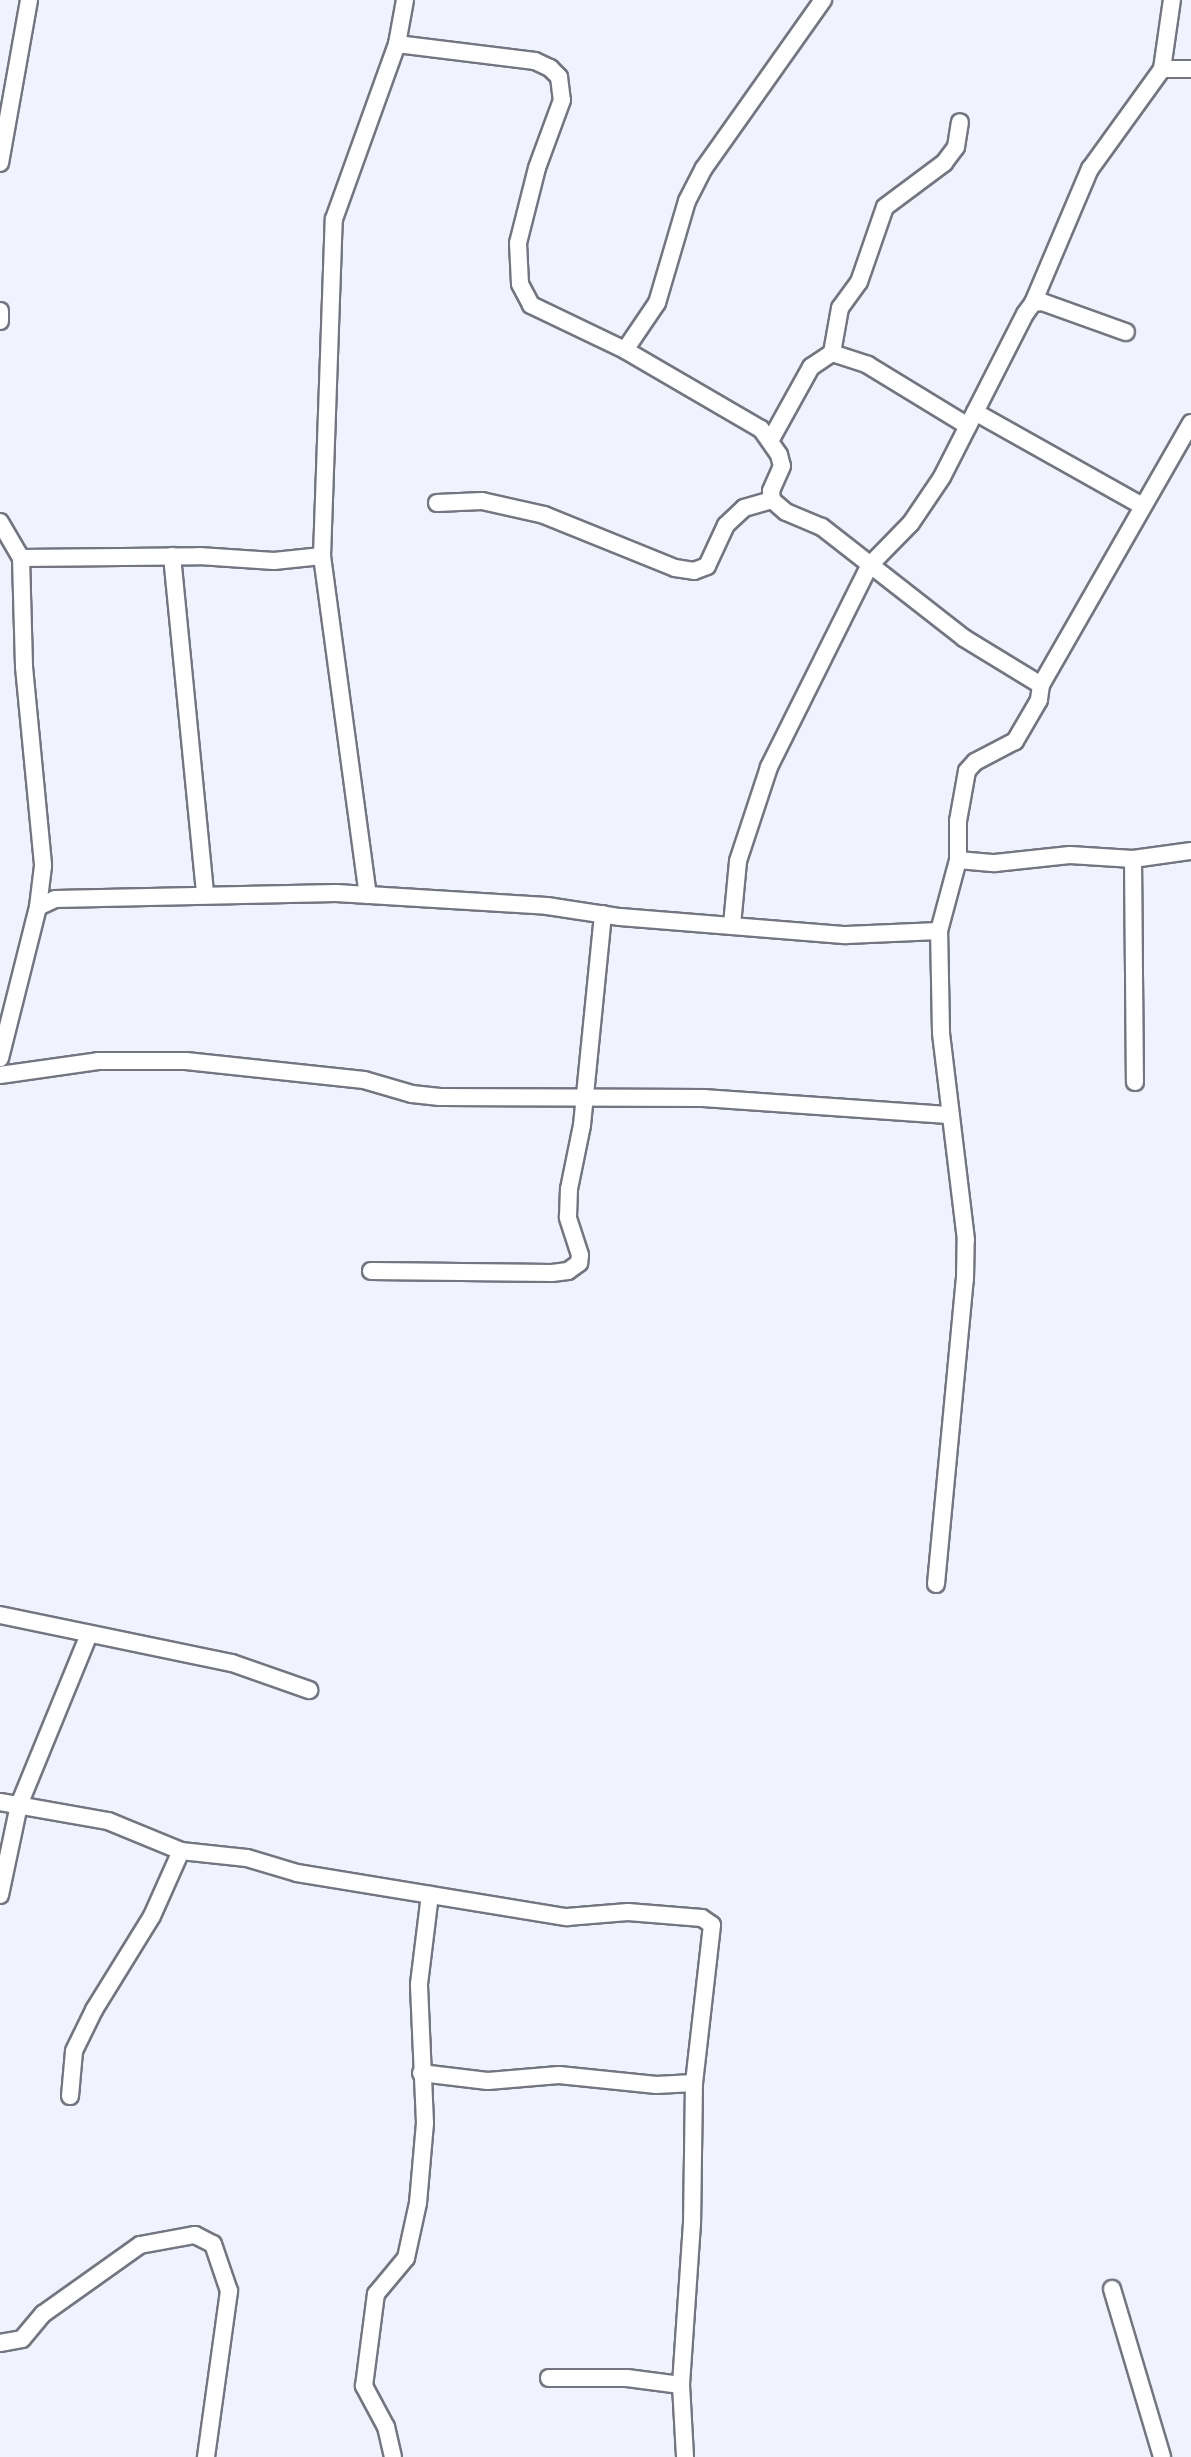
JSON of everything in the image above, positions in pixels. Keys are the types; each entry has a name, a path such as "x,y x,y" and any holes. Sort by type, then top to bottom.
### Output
{"street":[{"path":"0,163 29,0"},
{"path":"368,895 322,556 334,219 397,44 405,0"},
{"path":"625,350 657,303 687,201 704,168 823,0"},
{"path":"732,925 738,861 750,814 769,767 869,566 911,523 942,477 1033,303 1090,169 1162,69 1171,0"},
{"path":"397,44 536,61 559,77 562,100 537,168 518,243 520,284 531,306 625,350 761,429 771,441 782,466 771,491 772,500 786,512 822,527 964,638 1041,685"},
{"path":"1162,69 1191,69"},
{"path":"771,441 811,367 832,353 840,308 859,282 885,207 944,163 956,147 960,122"},
{"path":"1033,303 1042,302 1126,332"},
{"path":"0,311 0,321"},
{"path":"832,353 868,365 1141,505"},
{"path":"936,1584 965,1279 966,1240 941,1032 939,931 958,860 958,821 967,771 975,762 1015,741 1039,700 1041,685 1141,505 1191,423"},
{"path":"437,503 482,501 544,515 675,568 694,570 707,566 726,524 744,508 772,500"},
{"path":"0,522 21,558 24,667 43,866 38,907 0,1058"},
{"path":"21,558 172,556 274,561 322,556"},
{"path":"172,556 205,895"},
{"path":"958,860 995,863 1070,855 1133,859 1191,851"},
{"path":"1133,859 1135,1082"},
{"path":"38,907 55,899 368,895 547,906 603,915 846,935 939,931"},
{"path":"371,1271 552,1273 568,1271 579,1263 580,1255 568,1217 585,1096 603,915"},
{"path":"0,1075 98,1061 186,1061 364,1080 426,1096 704,1098 950,1115"},
{"path":"0,1615 232,1663 309,1690"},
{"path":"0,1895 19,1805 89,1634"},
{"path":"0,1802 108,1821 181,1851 247,1858 297,1873 567,1917 628,1912 702,1918 712,1925 694,2083 692,2223 681,2385 685,2457"},
{"path":"71,2096 74,2051 94,2010 152,1916 181,1851"},
{"path":"393,2457 386,2427 363,2386 376,2294 406,2258 418,2203 425,2123 419,1984 430,1895"},
{"path":"421,2073 488,2081 559,2075 656,2085 694,2083"},
{"path":"0,2343 22,2339 43,2314 139,2245 195,2235 213,2244 229,2291 206,2457"},
{"path":"1112,2288 1162,2457"},
{"path":"549,2378 626,2378 681,2385"}]}
